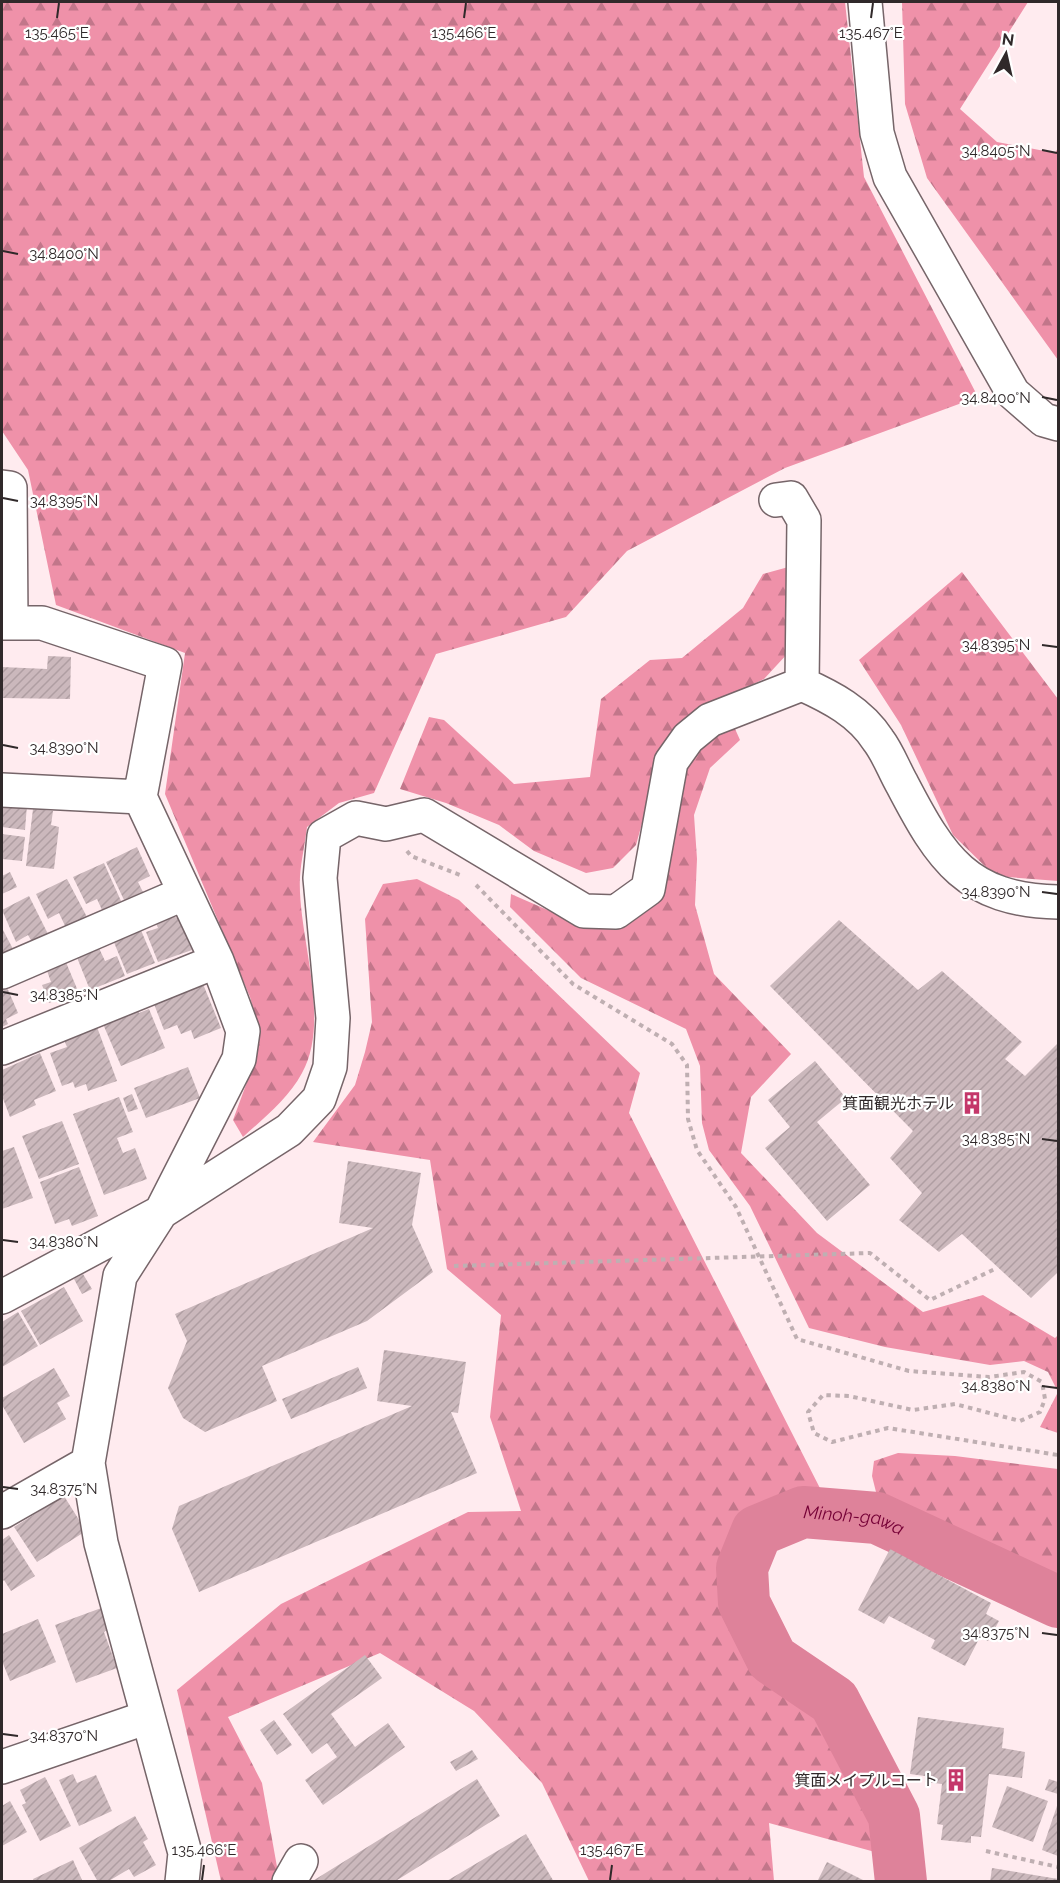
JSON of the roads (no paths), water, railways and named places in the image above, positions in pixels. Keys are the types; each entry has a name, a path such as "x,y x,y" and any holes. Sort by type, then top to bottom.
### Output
{"street":[{"path":"865,2 878,133 890,177 1013,393 1044,420 1059,423"},
{"path":"2,487 10,488 7,623 42,623 165,664 140,797 217,961 243,1031 239,1059 161,1212 120,1276 88,1463 101,1543 185,1852 182,1881"},
{"path":"776,500 791,498 804,520 802,684"},
{"path":"2,1297 161,1212 289,1130 319,1099 330,1067 333,1018 320,878 324,836 356,818 386,825 424,814 584,911 616,912 648,890 670,762 688,738 710,720 802,684 840,701 878,738 927,832 955,866 993,892 1059,902"},
{"path":"2,790 140,797"},
{"path":"2,972 184,892"},
{"path":"2,1048 217,961"},
{"path":"2,1512 88,1463"},
{"path":"2,1767 148,1717"}],"waterway":[{"name":"Minoh-gawa","path":"901,1882 894,1816 834,1701 772,1659 744,1603 742,1568 757,1531 803,1512 877,1518 1058,1602"}],"place":[{"name":"箕面観光ホテル","path":"972,1103"},
{"name":"箕面メイプルコート","path":"956,1780"}]}
